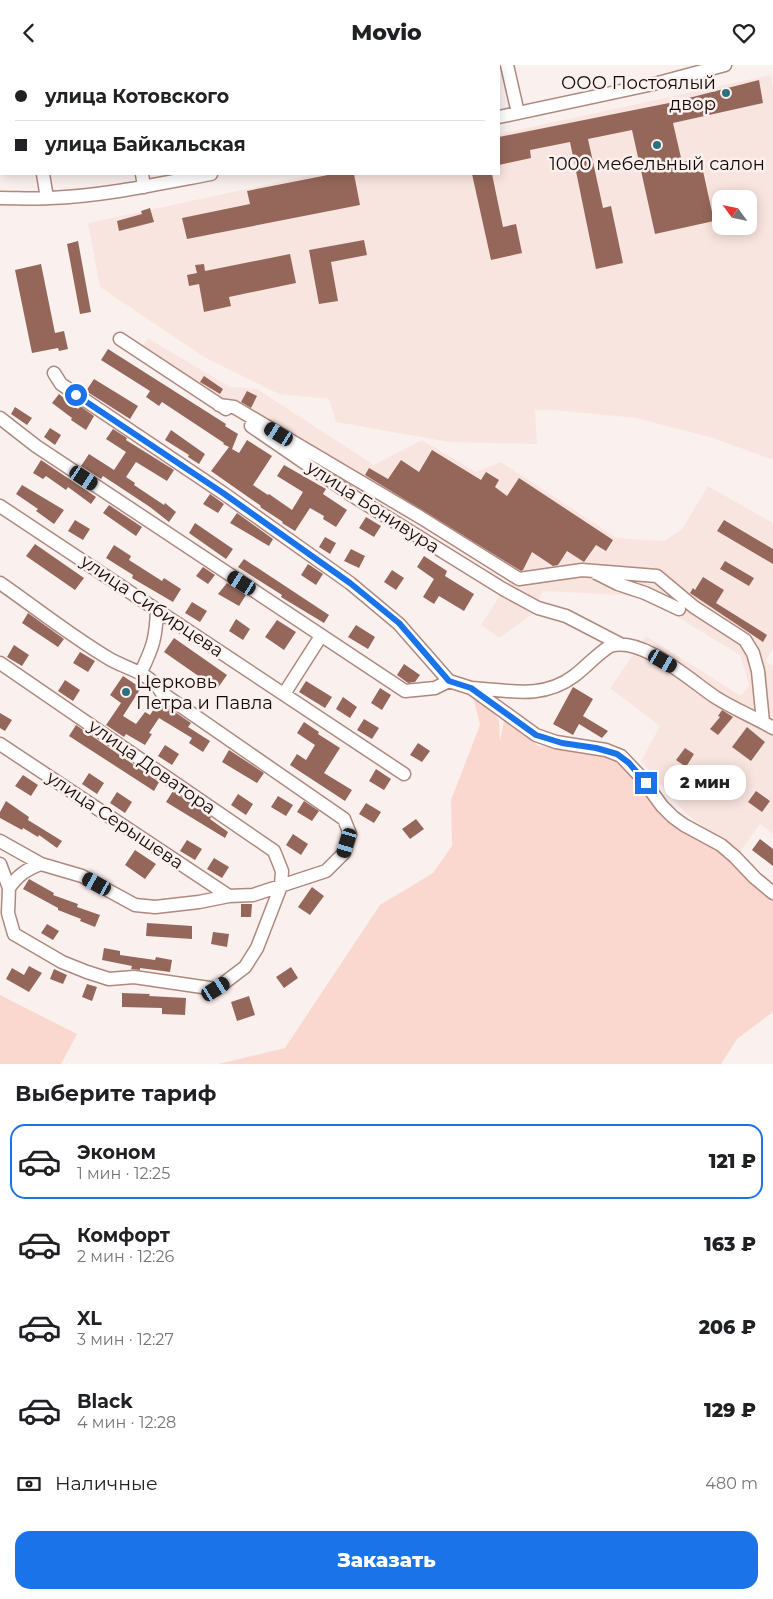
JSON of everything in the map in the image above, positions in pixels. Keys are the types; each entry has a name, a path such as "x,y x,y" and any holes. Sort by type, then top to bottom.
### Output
{"street":[{"path":"507,65 518,113"},
{"path":"500,117 650,85 708,67 725,65"},
{"path":"43,175 46,198"},
{"path":"142,175 144,187"},
{"path":"0,198 46,198 144,187 206,175"},
{"name":"улица Бонивура","path":"120,339 353,496 503,589 538,608 566,616 620,644 654,656 683,673 715,697 768,725"},
{"path":"54,373 60,384 223,493 350,583 399,623 449,681 471,688 532,693 561,685 604,650 610,646 620,644"},
{"path":"219,405 234,407 420,517 519,579 582,570 657,576 694,607 745,640 753,653 758,671 768,725"},
{"path":"0,418 36,446 405,691 435,688 449,681"},
{"name":"улица Сибирцева","path":"0,506 404,774"},
{"path":"583,566 618,584 645,593 679,609"},
{"path":"0,583 109,659 141,672 157,685 162,693 344,819 350,834 344,853 326,871 253,895 155,907 136,905 82,876 41,864 0,841"},
{"path":"141,672 152,649 156,634 157,610"},
{"path":"284,694 321,636"},
{"name":"улица Доватора","path":"0,663 274,851 282,871 281,886"},
{"path":"471,688 536,735 556,742 600,749 621,756 635,770 662,806 673,817 721,845 773,893"},
{"name":"улица Серышева","path":"0,744 229,897"},
{"path":"0,864 9,888 8,913 14,934 62,962 109,979 134,977 216,989 245,967 257,948 281,886"},
{"path":"9,888 18,876 30,868 41,864"}],"shaded area":[{"path":"771,75 773,90 773,460 713,438 636,418 553,410 535,410 537,444 449,442 336,422 329,399 279,394 204,357 100,287 88,223 311,175 500,175 500,134"},
{"path":"148,338 230,387 257,389 374,465 422,440 476,472 501,462 617,538 664,541 682,529 708,486 773,523 773,647 766,661 773,666 773,834 760,824 739,853 686,814 641,761 660,726 610,688 646,636 741,696 749,685 740,655 651,601 622,595 543,591 534,613 499,638 481,625 510,580 210,394 141,349"},
{"path":"471,688 499,721 500,742 504,721 509,722 538,746 559,747 621,760 773,899 773,1012 737,1039 721,1064 218,1064 285,1048 380,905 433,873 452,846 451,800 480,725"},
{"path":"0,995 77,1034 61,1064 0,1064"}],"building":[{"path":"759,80 763,103 673,123 682,162 690,160 695,172 703,171 712,212 712,221 655,234 632,130 588,139 603,208 611,206 623,263 596,269 570,142 530,150 531,158 500,165 500,137 669,103"},
{"path":"328,175 354,175 360,205 187,239 182,218 250,204 247,191"},
{"path":"472,175 492,175 503,227 516,224 522,253 491,260"},
{"path":"150,208 154,222 119,231 117,221 142,214 141,211"},
{"path":"364,240 367,255 331,262 338,301 319,304 309,250"},
{"path":"78,241 91,312 80,314 67,244"},
{"path":"290,254 296,283 229,297 231,306 204,312 199,284 189,286 187,275 197,273 195,265 204,264 205,271"},
{"path":"41,264 55,333 64,331 68,349 59,351 58,348 32,353 15,270"},
{"path":"108,349 226,424 225,426 238,434 232,449 239,453 247,440 272,456 253,485 268,495 292,510 303,492 277,476 284,465 326,489 323,494 347,510 336,527 323,519 324,516 310,508 295,531 211,471 229,447 162,402 159,406 146,397 150,391 101,360"},
{"path":"204,376 223,389 220,394 200,382"},
{"path":"94,379 138,406 130,419 86,391"},
{"path":"247,391 257,396 251,408 241,402"},
{"path":"59,394 78,409 80,406 94,416 86,430 52,403"},
{"path":"15,407 32,418 27,425 11,414"},
{"path":"50,428 61,435 55,445 44,437"},
{"path":"113,429 127,438 126,440 174,470 167,481 136,462 126,477 135,483 134,485 164,505 165,503 176,512 169,522 103,476 101,479 81,466 89,454 114,470 126,452 106,439"},
{"path":"171,430 205,454 199,464 188,457 189,455 165,440"},
{"path":"432,450 481,480 486,472 499,480 495,487 507,496 519,478 613,540 606,551 596,545 584,562 567,551 558,565 553,566 532,552 521,571 365,475 369,468 388,479 401,460 419,472"},
{"path":"41,460 96,497 91,504 68,487 66,490 46,476 43,479 33,473"},
{"path":"22,485 64,510 54,524 36,511 38,509 16,494"},
{"path":"210,494 224,504 218,513 203,504"},
{"path":"109,505 142,527 136,536 103,513"},
{"path":"237,513 273,539 269,546 230,523"},
{"path":"366,517 381,526 374,537 359,528"},
{"path":"75,520 90,529 83,540 68,531"},
{"path":"724,520 773,549 773,564 717,531"},
{"path":"195,523 233,549 226,559 189,533"},
{"path":"325,537 336,543 330,554 319,547"},
{"path":"35,544 84,578 75,590 26,556"},
{"path":"114,545 131,556 129,560 162,581 164,578 181,589 173,602 132,578 133,575 106,558"},
{"path":"351,549 365,556 359,568 344,561"},
{"path":"424,556 447,571 445,576 474,594 464,611 439,596 434,604 423,597 434,579 417,567"},
{"path":"244,559 329,615 324,623 281,597 282,595 238,567"},
{"path":"725,561 754,578 749,586 720,569"},
{"path":"308,564 323,574 316,585 301,575"},
{"path":"203,567 215,575 208,584 196,576"},
{"path":"392,570 404,578 396,590 384,582"},
{"path":"703,577 724,590 716,603 767,635 763,642 690,593 693,588 695,590"},
{"path":"227,583 246,595 239,606 218,594"},
{"path":"192,602 207,611 200,622 185,613"},
{"path":"28,613 64,639 58,647 22,623"},
{"path":"236,619 250,629 243,640 229,631"},
{"path":"277,620 296,632 284,650 265,637"},
{"path":"356,625 375,637 368,649 348,637"},
{"path":"174,638 227,675 217,689 164,652"},
{"path":"14,645 29,655 22,666 7,657"},
{"path":"80,652 95,661 88,672 73,663"},
{"path":"404,664 420,675 415,682 408,683 397,675"},
{"path":"123,676 141,688 123,716 136,724 145,712 150,715 159,701 191,723 188,727 210,741 203,752 189,743 192,738 159,718 149,733 152,734 145,745 126,734 124,737 106,725 121,703 110,695"},
{"path":"65,680 80,690 73,701 58,691"},
{"path":"306,681 332,697 325,708 299,692"},
{"path":"573,687 593,699 583,716 608,731 602,738 579,724 573,735 553,724"},
{"path":"380,688 391,695 382,710 371,703"},
{"path":"343,697 357,707 350,718 336,709"},
{"path":"722,710 733,717 718,735 710,729 720,717 718,716"},
{"path":"0,713 12,720 5,731 0,728"},
{"path":"364,719 379,728 372,739 357,730"},
{"path":"304,722 319,732 318,734 340,748 324,773 352,790 345,801 290,765 297,754 306,760 315,745 297,733"},
{"path":"76,725 159,782 154,791 69,736"},
{"path":"747,727 765,742 751,761 732,747"},
{"path":"418,743 430,751 422,762 410,755"},
{"path":"165,745 179,754 172,765 158,756"},
{"path":"685,748 694,754 686,767 676,760"},
{"path":"229,750 264,773 257,783 222,762"},
{"path":"376,769 391,779 384,790 369,781"},
{"path":"89,773 104,783 97,794 82,784"},
{"path":"23,775 38,785 31,796 15,786"},
{"path":"173,791 211,817 210,819 228,832 225,838 166,802"},
{"path":"756,791 770,801 762,812 748,802"},
{"path":"117,792 132,802 125,813 110,803"},
{"path":"238,794 253,804 246,815 231,805"},
{"path":"278,796 293,805 286,816 271,807"},
{"path":"6,801 29,817 28,820 62,841 57,848 39,835 38,837 0,818 0,812"},
{"path":"304,801 319,811 312,821 297,812"},
{"path":"366,803 381,812 374,823 359,814"},
{"path":"416,819 424,829 410,839 402,829"},
{"path":"293,834 308,844 301,855 286,845"},
{"path":"760,839 773,849 773,866 752,850"},
{"path":"187,840 202,849 195,860 180,851"},
{"path":"135,850 156,864 145,879 125,865"},
{"path":"214,858 229,867 222,878 207,869"},
{"path":"29,879 54,893 53,895 78,904 77,907 100,915 95,927 58,910 58,908 23,889"},
{"path":"312,887 324,896 310,915 298,907"},
{"path":"241,904 252,904 251,917 241,917"},
{"path":"147,923 192,926 192,939 146,936"},
{"path":"47,924 59,931 53,940 41,933"},
{"path":"213,932 229,934 227,947 211,944"},
{"path":"104,948 120,951 120,955 155,960 156,957 172,960 170,972 140,968 140,970 131,969 132,966 102,960"},
{"path":"29,966 42,973 29,992 6,979 12,968 24,975"},
{"path":"291,967 298,978 284,988 276,977"},
{"path":"54,969 67,975 63,984 50,979"},
{"path":"87,984 97,987 92,1001 82,997"},
{"path":"122,993 186,998 185,1015 162,1014 162,1008 122,1007"},
{"path":"249,996 255,1015 237,1021 231,1002"}],"place":[{"name":"ООО Постоялый двор","path":"726,93"},
{"name":"1000 мебельный салон","path":"657,145"},
{"name":"Церковь Петра и Павла","path":"126,692"}],"route":[{"path":"76,395 223,493 350,583 399,623 449,681 471,688 536,735 562,743 596,748 621,756 646,783"}]}
